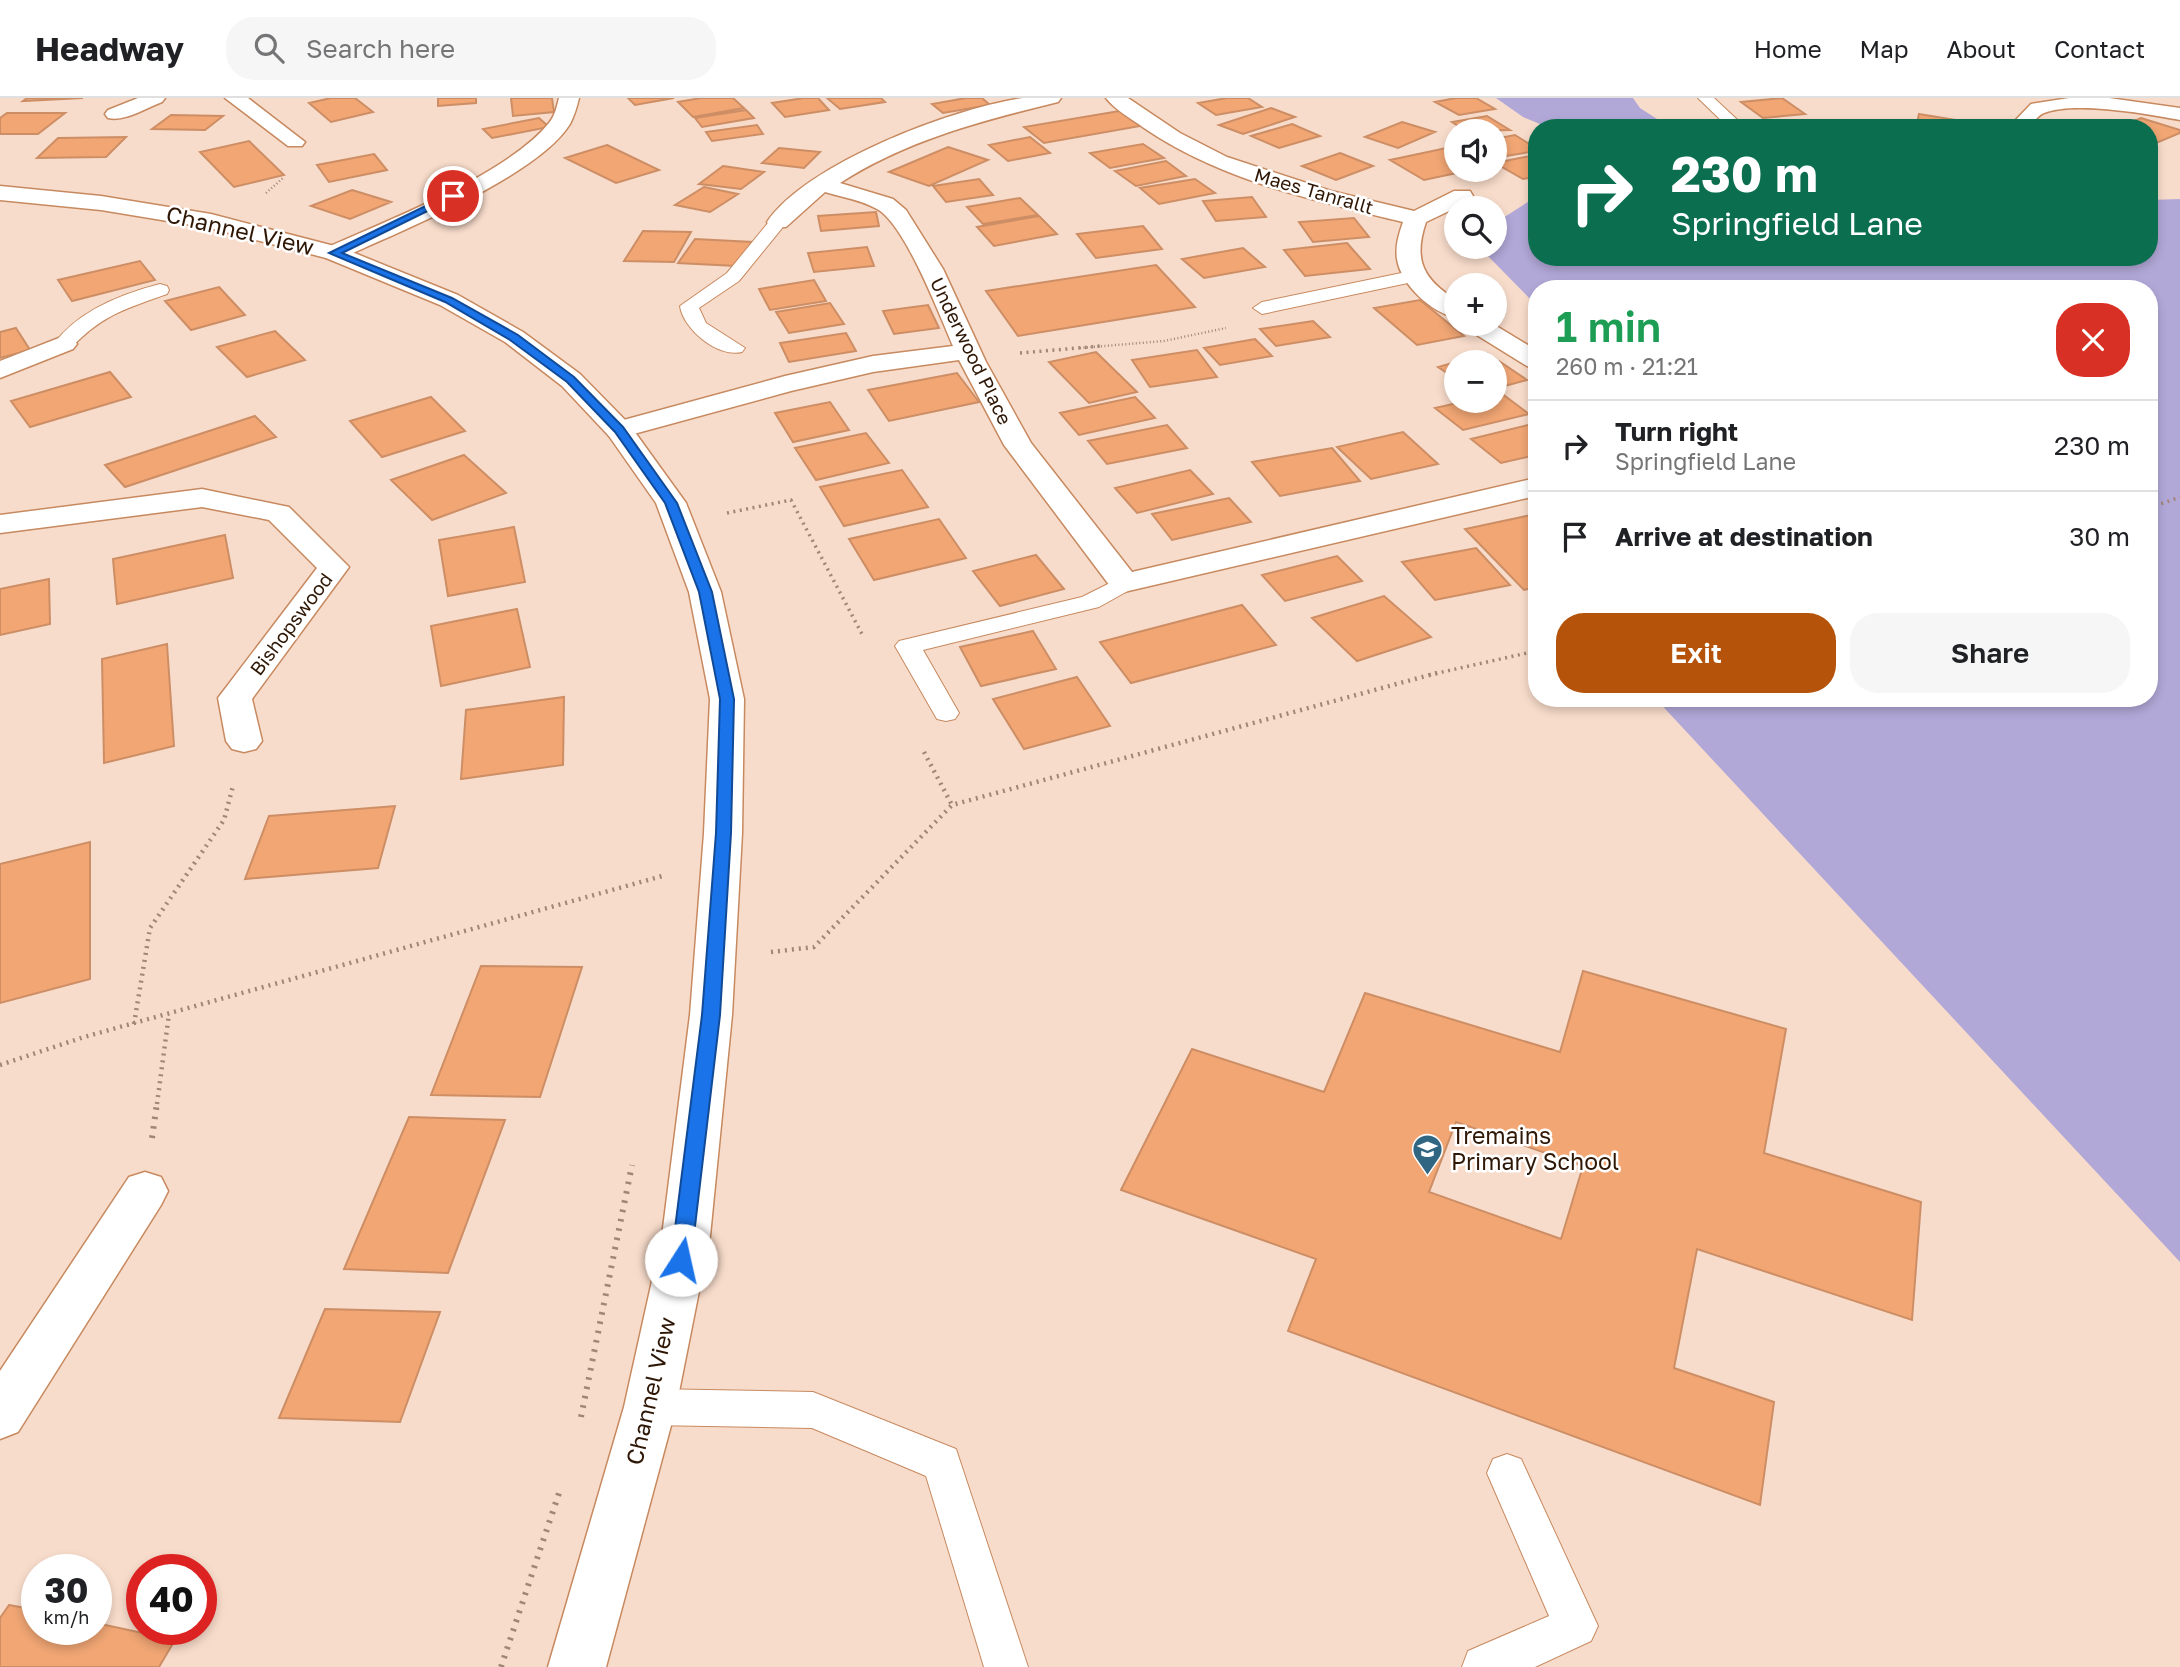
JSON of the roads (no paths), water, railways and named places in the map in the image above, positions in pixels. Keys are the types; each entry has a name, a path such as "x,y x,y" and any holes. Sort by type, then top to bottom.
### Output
{"street":[{"path":"115,114 155,98"},
{"path":"235,98 295,142"},
{"path":"334,253 453,196 531,150 559,124 569,98"},
{"path":"778,222 822,184 870,156 928,130 1051,98"},
{"name":"Maes Tanrallt","path":"1116,98 1173,137 1234,168 1315,193 1416,218"},
{"path":"2027,119 2036,109 2067,102 2104,102 2180,114"},
{"name":"Underwood Place","path":"822,184 885,204 898,215 931,269 971,357 1017,445 1124,583"},
{"name":"Channel View","path":"0,193 101,203 229,225 334,253 449,300 514,337 570,380 619,430 671,503 705,592 727,699 723,833 715,959 686,1236 650,1407 577,1667"},
{"path":"1444,205 1416,218 1405,247 1406,259 1416,276 1444,304"},
{"path":"1495,336 1528,356"},
{"path":"0,370 64,344"},
{"path":"619,430 785,384 873,364 971,357"},
{"path":"1124,583 1528,490"},
{"name":"Bishopswood","path":"0,524 202,498 279,513 334,566 234,698 244,741"},
{"path":"0,1415 145,1191"}],"lane":[{"path":"1705,98 1728,119"},
{"path":"735,348 703,332 695,324 689,306 733,277 778,222"},
{"path":"1262,308 1416,276"},
{"path":"64,344 84,323 111,308 160,290"},
{"path":"946,713 908,646 1090,602 1124,583"},
{"path":"650,1407 813,1410 942,1463 1006,1667"},
{"path":"1484,1667 1576,1626 1507,1473"}],"place":[{"name":"Tremains Primary School","path":"1428,1176"}]}
